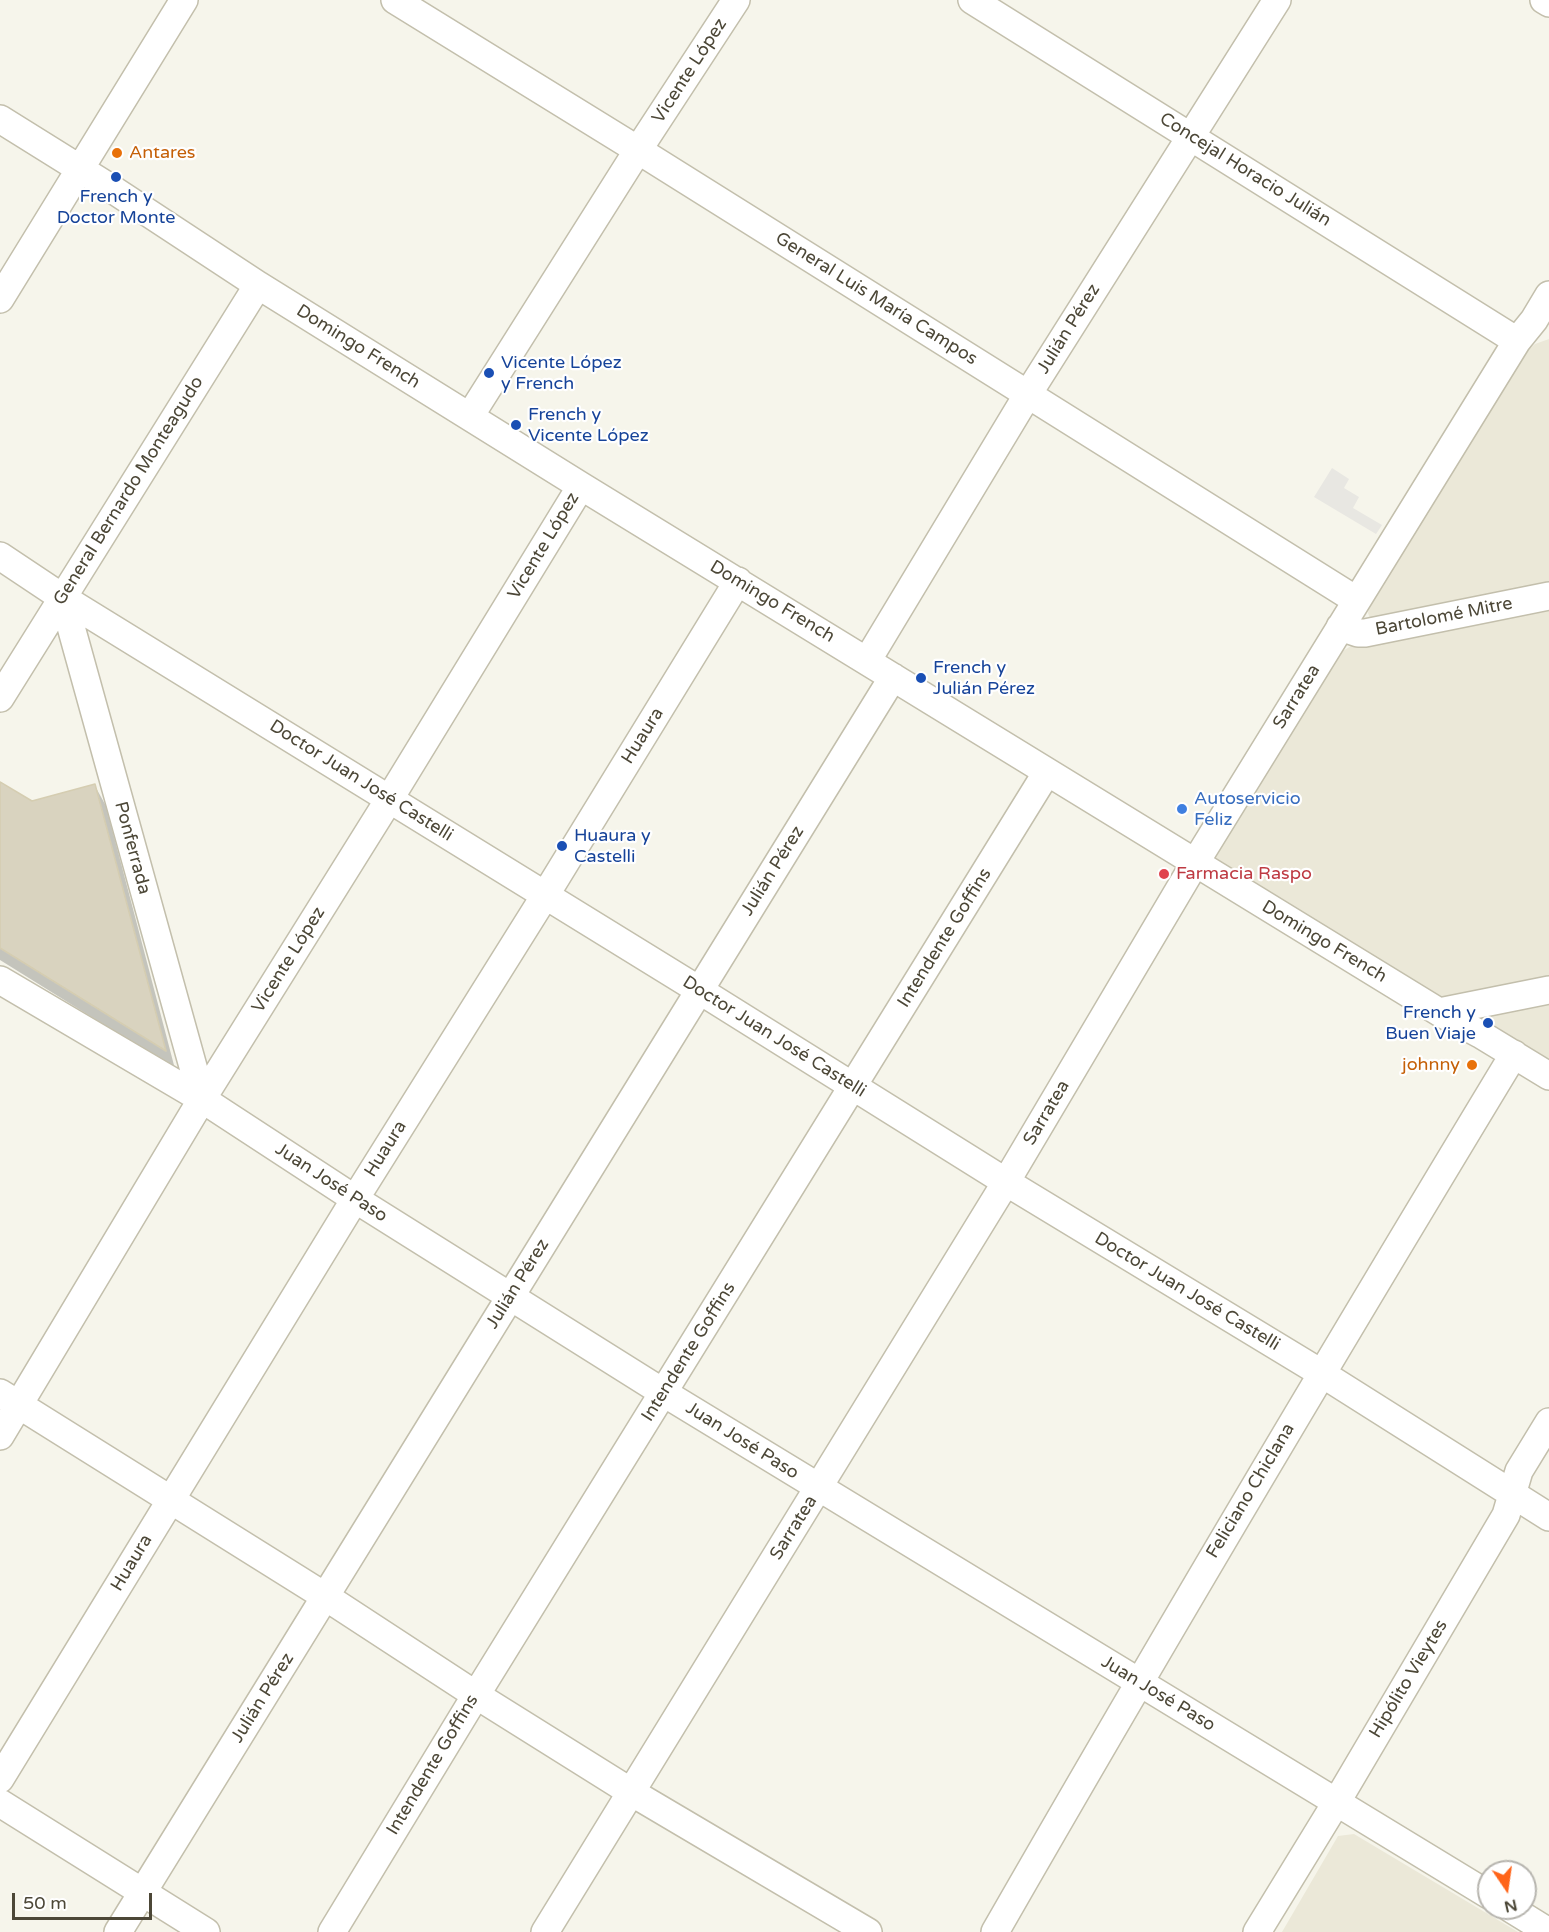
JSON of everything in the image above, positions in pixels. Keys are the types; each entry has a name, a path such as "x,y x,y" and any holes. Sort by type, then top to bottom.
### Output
{"street":[{"path":"0,298 184,0"},
{"name":"General Luis María Campos","path":"395,0 1356,600"},
{"name":"Vicente López","path":"470,416 736,0"},
{"name":"Concejal Horacio Julián","path":"972,0 1517,341"},
{"name":"Julián Pérez","path":"867,661 1028,394 1278,0"},
{"path":"1544,0 1549,3"},
{"name":"Domingo French","path":"0,119 258,285 581,486 1439,1012 1549,1076"},
{"name":"General Bernardo Monteagudo","path":"0,698 258,285"},
{"name":"Sarratea","path":"545,1932 1006,1182 1195,863 1356,600 1517,341 1541,321 1549,296"},
{"name":"Vicente López","path":"0,1436 10,1399 202,1099 581,486"},
{"name":"Doctor Juan José Castelli","path":"0,556 1006,1182 1320,1373 1549,1516"},
{"name":"Huaura","path":"0,1779 355,1199 738,581"},
{"name":"Bartolomé Mitre","path":"1340,627 1365,633 1549,596"},
{"name":"Ponferrada","path":"63,597 202,1099"},
{"name":"Julián Pérez","path":"118,1932 894,677"},
{"name":"Intendente Goffins","path":"332,1932 1047,772"},
{"name":"Juan José Paso","path":"0,980 202,1099 355,1199 664,1393 1477,1888"},
{"path":"1439,1012 1549,990"},
{"name":"Feliciano Chiclana","path":"995,1932 1138,1682 1320,1373 1514,1054"},
{"path":"10,1399 631,1792 868,1932"},
{"name":"Hipólito Vieytes","path":"1257,1932 1506,1515 1519,1471 1549,1422"},
{"path":"0,1803 206,1932"},
{"path":"1530,1920 1549,1932"}],"shaded area":[{"path":"1549,339 1549,590 1375,621 1370,618 1369,606 1527,351 1535,344"},
{"path":"1332,468 1349,479 1344,488 1359,497 1353,508 1382,525 1376,534 1314,497"},
{"path":"1549,608 1549,976 1447,998 1436,996 1213,858 1338,654 1351,646"},
{"path":"1549,1003 1549,1068 1480,1023 1484,1017"},
{"path":"1354,1834 1477,1908 1477,1920 1498,1920 1518,1932 1282,1932 1338,1836"}],"building":[{"path":"0,782 32,801 95,784 166,1051 0,948"}],"place":[{"name":"Antares","path":"117,153"},
{"name":"French y Doctor Monte","path":"116,177"},
{"name":"Vicente López y French","path":"489,373"},
{"name":"French y Vicente López","path":"516,425"},
{"name":"French y Julián Pérez","path":"921,678"},
{"name":"Autoservicio Feliz","path":"1182,809"},
{"name":"Huaura y Castelli","path":"562,846"},
{"name":"Farmacia Raspo","path":"1164,874"},
{"name":"French y Buen Viaje","path":"1488,1023"},
{"name":"johnny","path":"1472,1065"}]}
